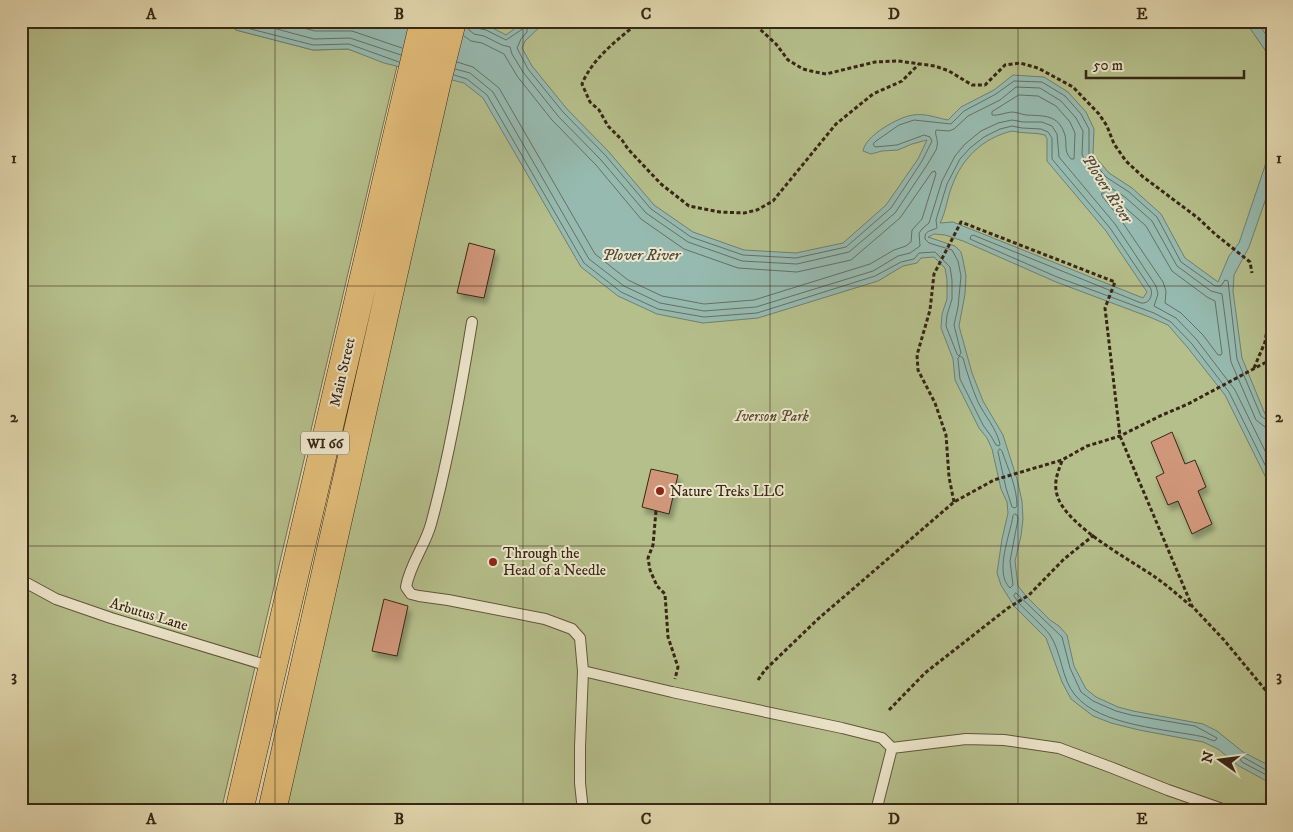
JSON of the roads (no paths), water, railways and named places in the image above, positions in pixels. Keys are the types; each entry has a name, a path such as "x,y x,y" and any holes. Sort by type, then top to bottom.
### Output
{"main road":[{"name":"Main Street","path":"272,811 424,78 424,21"},
{"name":"Main Street","path":"239,811 272,667 424,78 452,21"}],"lane":[{"path":"472,322 464,370 430,526 408,574 406,587 411,594 419,596 545,620 572,629 580,638 583,671 580,783 583,811"},
{"name":"Arbutus Lane","path":"21,580 56,599 111,618 272,667"},
{"path":"583,671 842,728 882,738 892,748"},
{"path":"892,748 966,739 1004,740 1059,748 1228,811"},
{"path":"876,811 892,748"}],"water":[{"name":"Plover River","path":"226,21 469,21 487,25 506,35 525,21 546,21 525,41 522,48 532,66 567,109 609,152 654,205 693,232 744,250 796,253 843,243 886,205 918,159 927,140 898,150 871,154 863,151 870,139 883,128 899,119 913,115 926,115 948,120 961,107 994,90 1013,75 1044,77 1068,92 1086,112 1094,129 1093,154 1109,173 1132,188 1161,214 1185,258 1218,282 1229,256 1239,243 1265,166 1272,124 1272,181 1249,247 1234,275 1233,291 1242,358 1265,414 1272,418 1272,490 1225,395 1168,325 1056,282 963,241 945,235 934,234 928,237 955,246 961,252 966,276 965,294 959,326 972,373 983,401 1003,435 1022,501 1023,519 1015,561 1018,586 1067,635 1074,666 1086,689 1096,697 1118,707 1133,711 1203,724 1217,731 1243,752 1272,767 1272,784 1239,766 1218,749 1203,742 1111,723 1093,716 1071,699 1062,682 1046,638 1014,606 1001,585 997,573 1008,513 1007,502 1001,489 992,449 987,438 979,428 955,380 953,359 941,328 942,314 947,299 945,268 934,257 921,258 917,263 903,266 878,281 758,318 703,323 657,314 618,296 581,267 483,98 464,83 384,63 348,49 313,50 236,30","holes":["1012,131 1045,135 1047,139 1047,161 1106,231 1147,292 1143,298 953,222 940,223 956,176 968,158 983,144 992,139"]},
{"path":"1245,21 1257,21 1272,44 1272,89 1267,53"}],"place":[{"name":"Nature Treks LLC","path":"660,491"},
{"name":"Through the Head of a Needle","path":"493,562"}],"park label":[{"name":"Iverson Park","path":"772,416"}]}
